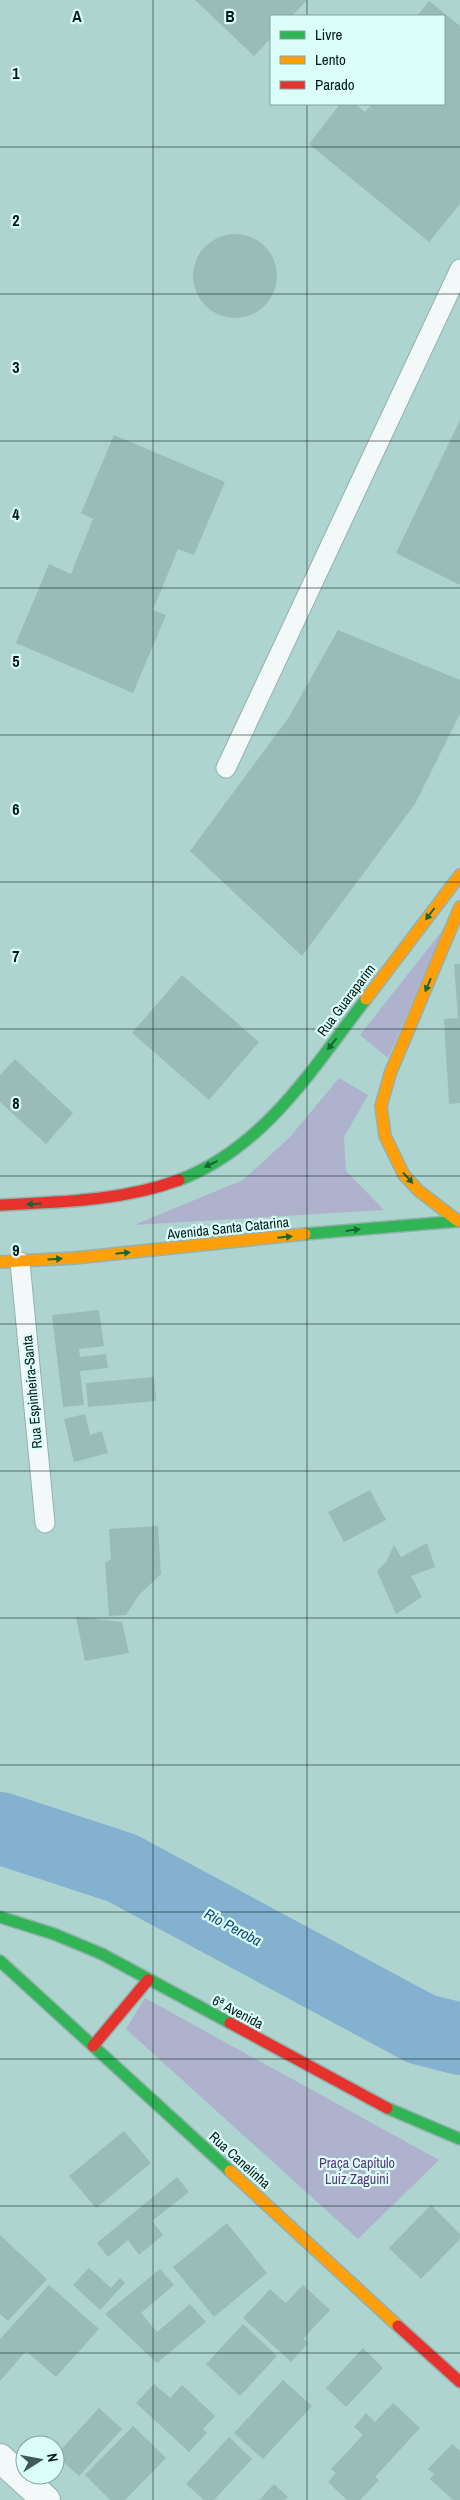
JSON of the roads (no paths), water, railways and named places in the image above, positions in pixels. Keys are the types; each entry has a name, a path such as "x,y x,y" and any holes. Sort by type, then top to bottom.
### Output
{"main road":[{"name":"Rua Guaraparim","path":"0,1206 91,1199 171,1182 216,1163 252,1138 292,1095 460,876"},
{"name":"Avenida Santa Catarina","path":"459,1221 419,1191 404,1175 385,1136 381,1106 390,1074 460,907"},
{"name":"Avenida Santa Catarina","path":"0,1262 20,1262 459,1221"},
{"name":"6ª Avenida","path":"0,1917 54,1934 102,1954 401,2115 460,2139"},
{"name":"Rua Canelinha","path":"0,1961 460,2382"},
{"path":"93,2046 148,1980"}],"street":[{"path":"0,2458 46,2500"}],"lane":[{"path":"226,768 460,269"},
{"name":"Rua Espinheira-Santa","path":"20,1262 45,1523"}],"waterway":[{"name":"Rio Peroba","path":"0,1828 122,1868 421,2029 460,2039"}],"park label":[{"name":"Praça Capítulo Luiz Zaguini","path":"357,2172"}]}
